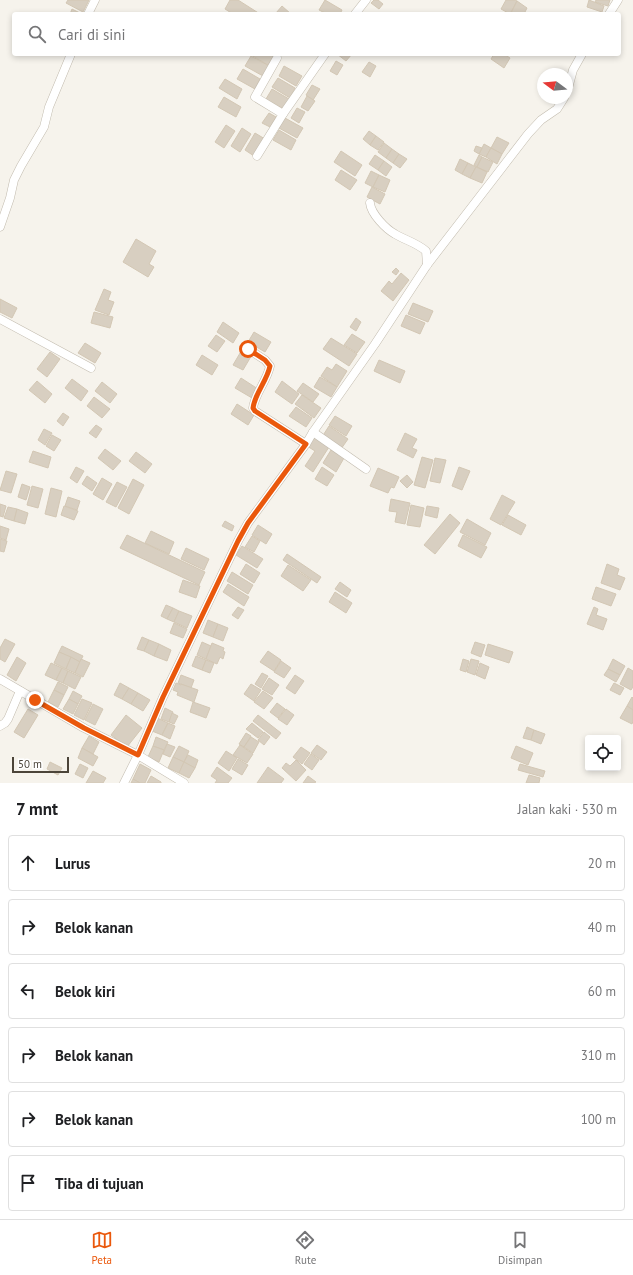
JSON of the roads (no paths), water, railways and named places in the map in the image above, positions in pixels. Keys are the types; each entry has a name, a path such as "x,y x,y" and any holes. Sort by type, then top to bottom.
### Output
{"street":[{"path":"89,12 94,0"},
{"path":"357,12 366,0"},
{"path":"610,12 618,0"},
{"path":"0,227 10,198 14,180 44,127 49,107 70,56"},
{"path":"257,156 283,114 324,56"},
{"path":"573,70 581,56"},
{"path":"277,58 255,97 283,114"},
{"path":"124,783 163,697 238,541 252,517 306,444 427,265 528,134 540,120 557,108 560,104"},
{"path":"370,203 373,213 390,230 422,247 426,251 427,265"},
{"path":"0,319 91,368"},
{"path":"248,349 265,360 270,366 266,378 256,396 253,408 255,411 306,444"},
{"path":"313,432 366,469"},
{"path":"0,679 84,728 138,755 184,783"},
{"path":"0,726 8,719 20,691"}]}
